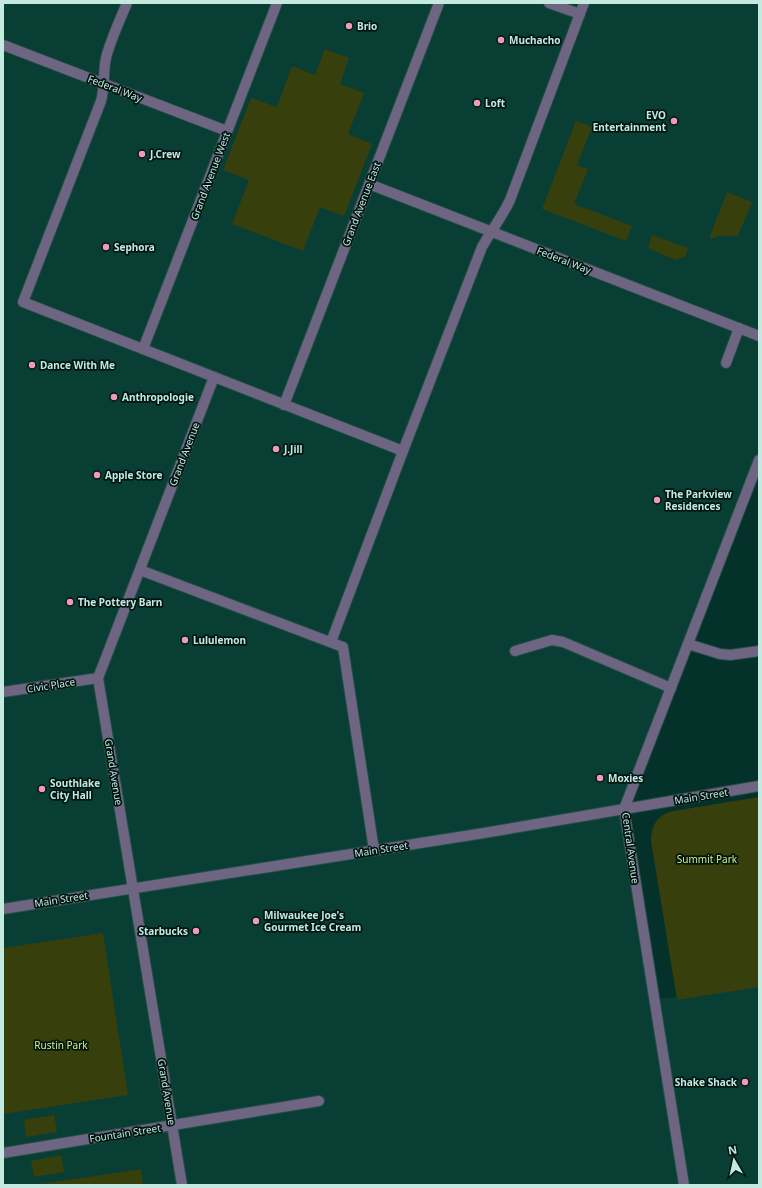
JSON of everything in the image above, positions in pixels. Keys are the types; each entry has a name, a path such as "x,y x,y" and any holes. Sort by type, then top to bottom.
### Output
{"street":[{"path":"127,3 106,56 103,70 104,84 101,101 23,302 403,451"},
{"name":"Grand Avenue West","path":"143,349 277,3"},
{"name":"Grand Avenue East","path":"284,405 438,3"},
{"path":"550,3 580,14"},
{"path":"331,642 482,247 490,231 501,218 510,200 584,3"},
{"name":"Federal Way","path":"3,45 227,131"},
{"name":"Federal Way","path":"369,184 759,336"},
{"path":"726,363 740,328"},
{"name":"Grand Avenue","path":"182,1185 98,678 214,377"},
{"name":"Central Avenue","path":"684,1185 624,809 688,644 756,476 759,460"},
{"path":"140,570 343,647 374,850"},
{"path":"515,651 552,640 563,642 671,688"},
{"path":"688,644 725,655 759,651"},
{"name":"Civic Place","path":"3,692 98,678"},
{"name":"Main Street","path":"3,908 484,833 759,786"},
{"name":"Fountain Street","path":"3,1153 319,1101"}],"shaded area":[{"path":"3,3 759,3 759,460 624,809 654,1000 759,984 759,1185 3,1185"}],"green space":[{"path":"325,49 349,58 340,84 364,93 348,134 372,144 344,216 320,207 303,251 232,224 249,180 223,170 251,98 277,107 292,66 315,75"},
{"path":"576,121 592,127 577,165 588,169 574,204 632,226 626,241 542,209"},
{"path":"727,192 752,202 738,236 718,236 711,239 710,236"},
{"path":"652,235 688,248 686,256 675,260 648,248"},
{"name":"Summit Park","path":"759,797 759,987 677,1000 651,841 654,826 659,818 673,811"},
{"name":"Rustin Park","path":"103,933 128,1095 3,1114 3,948"},
{"path":"54,1115 57,1132 26,1137 24,1120"},
{"path":"61,1155 64,1172 34,1177 31,1161"},
{"path":"141,1169 143,1185 34,1185"}],"place":[{"name":"Brio","path":"349,26"},
{"name":"Muchacho","path":"501,40"},
{"name":"Loft","path":"477,103"},
{"name":"EVO Entertainment","path":"674,121"},
{"name":"J.Crew","path":"142,154"},
{"name":"Sephora","path":"106,247"},
{"name":"Dance With Me","path":"32,365"},
{"name":"Anthropologie","path":"114,397"},
{"name":"J.Jill","path":"276,449"},
{"name":"Apple Store","path":"97,475"},
{"name":"The Parkview Residences","path":"657,500"},
{"name":"The Pottery Barn","path":"70,602"},
{"name":"Lululemon","path":"185,640"},
{"name":"Moxies","path":"600,778"},
{"name":"Southlake City Hall","path":"42,789"},
{"name":"Milwaukee Joe's Gourmet Ice Cream","path":"256,921"},
{"name":"Starbucks","path":"196,931"},
{"name":"Shake Shack","path":"745,1082"}]}
